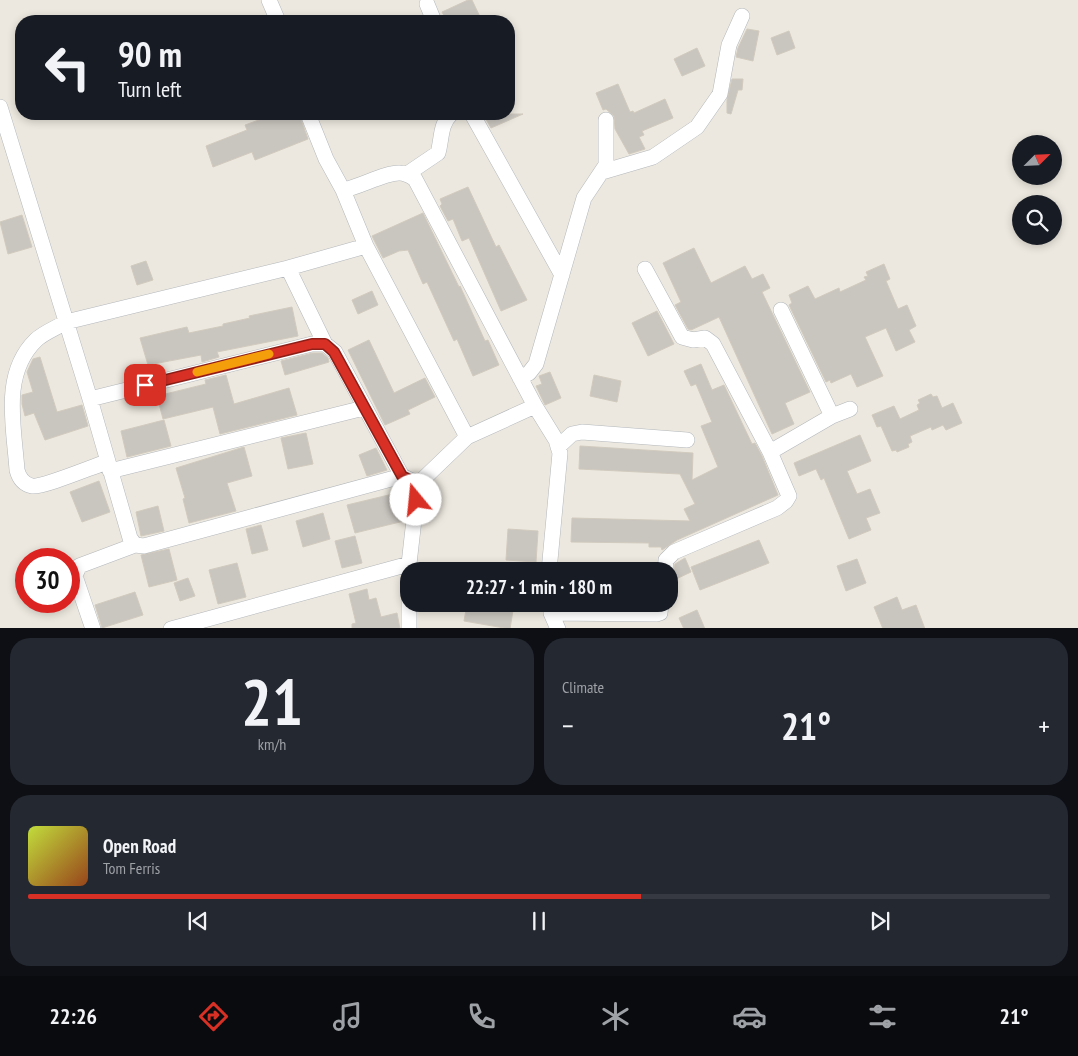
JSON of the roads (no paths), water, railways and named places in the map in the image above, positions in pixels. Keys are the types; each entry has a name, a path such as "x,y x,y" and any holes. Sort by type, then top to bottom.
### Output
{"street":[{"path":"269,0 275,15"},
{"path":"426,4 431,15"},
{"path":"602,172 653,157 697,127 720,94 729,45 742,16"},
{"path":"0,107 90,399 130,538 135,545"},
{"path":"310,120 326,159 343,190 366,246 467,437"},
{"path":"407,174 438,153 445,120"},
{"path":"475,120 562,275"},
{"path":"520,378 529,373 536,364 584,198 602,172 607,157 606,120"},
{"path":"343,190 358,187 399,172 415,178 520,378 557,444 560,453 550,562"},
{"path":"364,408 108,466 37,486 24,482 19,477 17,470 12,391 16,366 24,353 37,339 66,322 288,268 366,246"},
{"path":"288,268 325,344 334,352 402,476 418,484"},
{"path":"645,269 682,337 693,340 705,338 713,344 770,452 789,496 777,508 674,552 666,562"},
{"path":"781,310 832,416"},
{"path":"90,399 312,344 325,344"},
{"path":"409,562 418,484 467,437 535,406"},
{"path":"770,452 832,416 850,409"},
{"path":"557,444 572,434 582,432 687,440"},
{"path":"93,628 75,576 79,566 135,545 144,546 402,476"},
{"path":"171,628 400,566"},
{"path":"409,612 409,628"},
{"path":"552,612 558,628"},
{"path":"622,612 657,614 659,612"}]}
